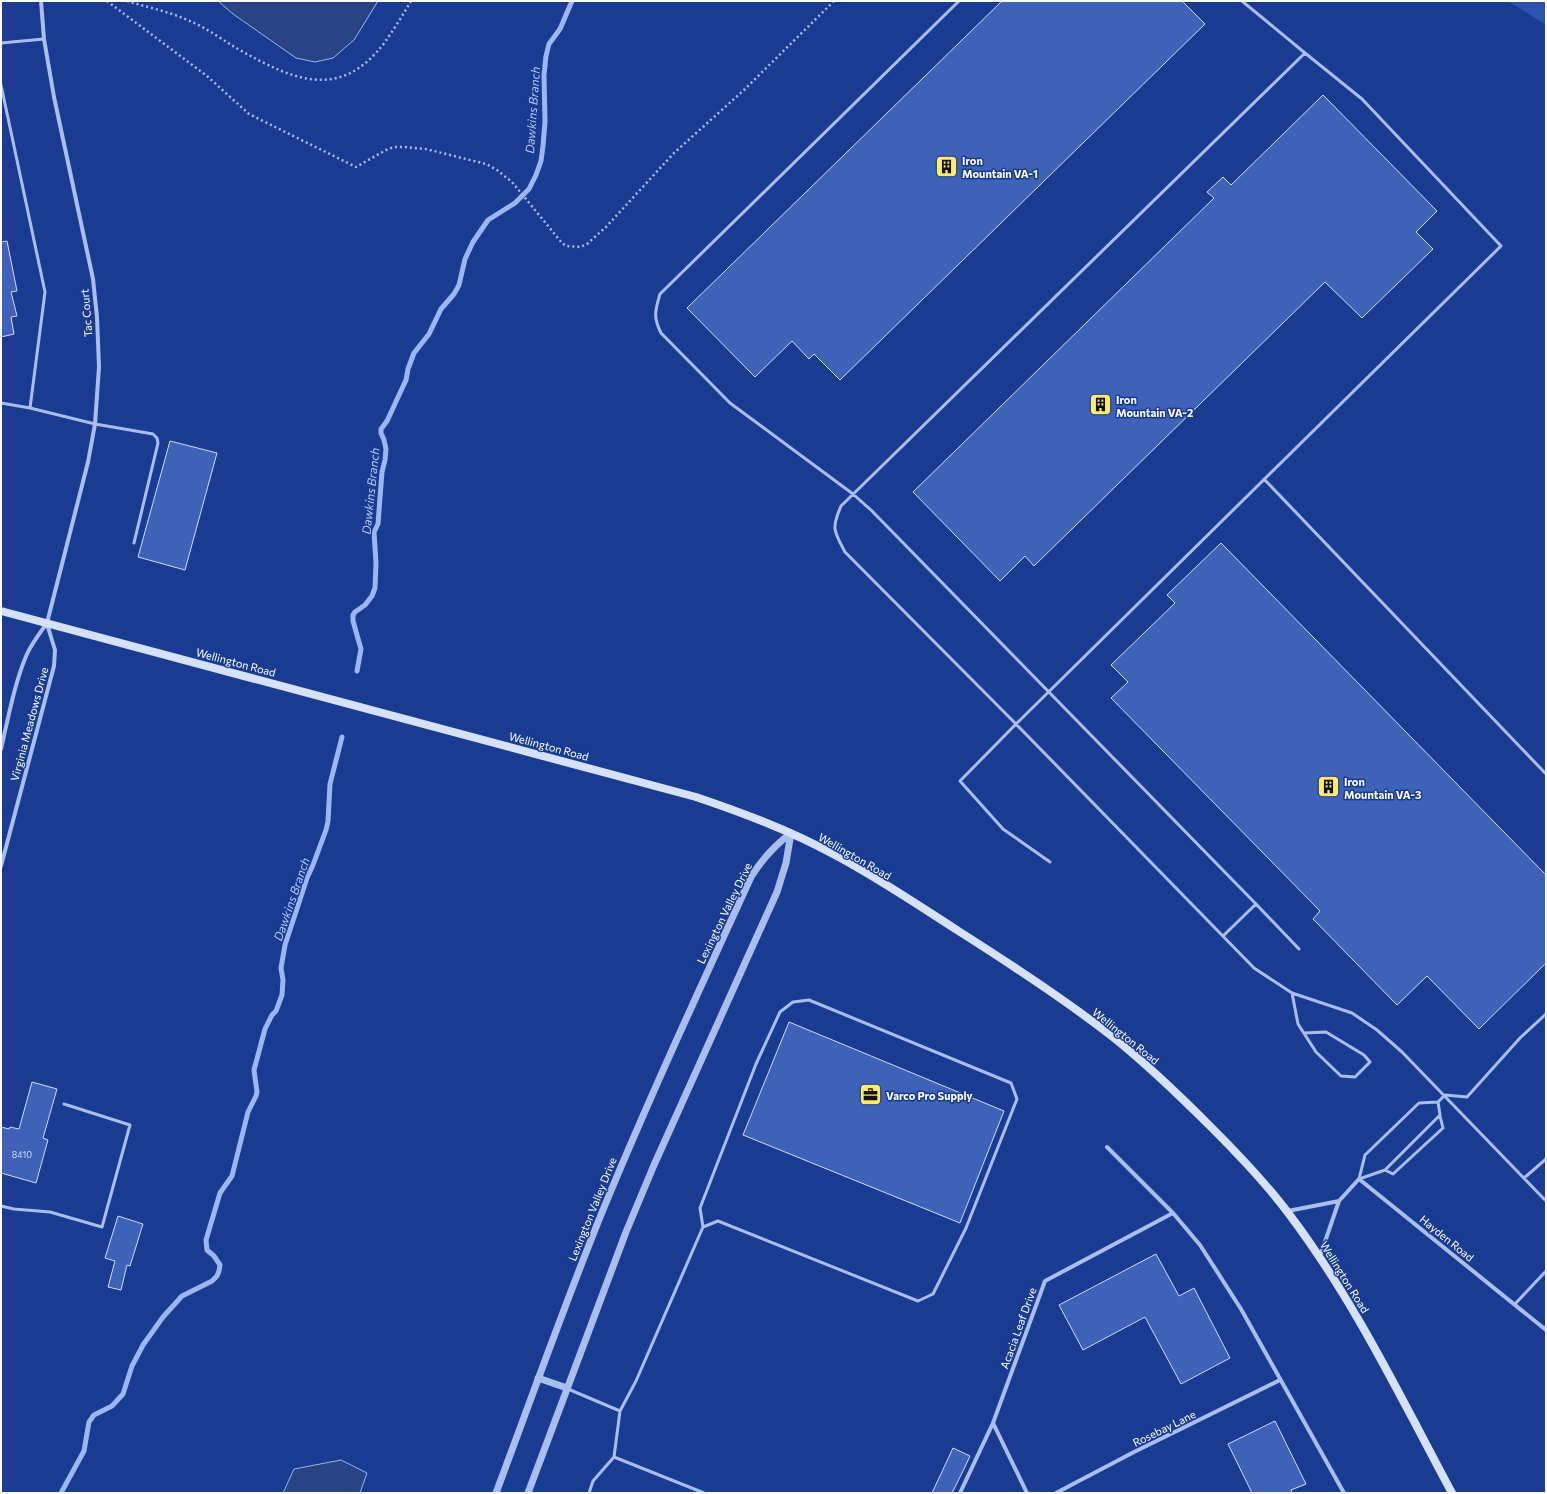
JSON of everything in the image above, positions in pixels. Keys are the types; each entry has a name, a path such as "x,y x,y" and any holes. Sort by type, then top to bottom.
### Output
{"main road":[{"name":"Wellington Road","path":"1,611 696,797 746,814 791,833 853,865 1000,957 1046,988 1112,1037 1164,1081 1251,1168 1288,1211 1320,1256 1360,1321 1452,1493"}],"street":[{"name":"Tac Court","path":"41,1 44,39 54,97 93,279 97,317 98,367 95,424 88,462 47,623"},
{"name":"Virginia Meadows Drive","path":"1,749 20,673 27,654 37,636 47,623"},
{"name":"Virginia Meadows Drive","path":"1,866 54,666 55,650 47,623"},
{"name":"Lexington Valley Drive","path":"496,1493 538,1378 604,1207 631,1142 751,877 762,860 775,845 791,833"},
{"path":"528,1493 626,1232 654,1165 777,892 786,863 791,833"},
{"path":"1107,1147 1173,1213 1200,1245 1241,1309 1344,1493"},
{"path":"1320,1256 1339,1200 1359,1178"},
{"name":"Hayden Road","path":"1359,1178 1546,1330"},
{"path":"1288,1211 1339,1200"},
{"name":"Acacia Leaf Drive","path":"960,1493 993,1423 1045,1281 1173,1213"},
{"path":"538,1378 567,1388"},
{"name":"Rosebay Lane","path":"1056,1493 1134,1452 1280,1380"},
{"path":"993,1423 1027,1493"}],"lane":[{"path":"959,1 660,294 656,309 656,322 661,333 730,404 853,494 871,510 1299,948"},
{"path":"1050,862 1003,829 960,781 1049,691 1501,246 1362,99 1242,1"},
{"path":"1,43 44,39"},
{"path":"1305,53 841,506 835,520 835,532 845,552 1016,724 1254,968 1292,993 1352,1014 1377,1030 1402,1052 1445,1095 1546,1200"},
{"path":"1,85 45,292 30,408"},
{"path":"1,403 30,408 95,424 153,434 157,438 158,443 134,543"},
{"path":"1264,479 1546,774"},
{"path":"1223,936 1256,904"},
{"path":"1292,993 1298,1024 1316,1052 1341,1076 1355,1077 1370,1062 1364,1054 1326,1032 1304,1033"},
{"path":"589,1493 593,1481 614,1456 620,1411 636,1381 703,1226 700,1208 756,1064 780,1012 793,1002 809,1000 1011,1083 1017,1099 966,1228 933,1294 918,1301 718,1221 703,1226"},
{"path":"1445,1095 1467,1097 1520,1038 1546,1014"},
{"path":"1359,1178 1365,1155 1399,1122 1419,1103 1438,1102 1445,1095"},
{"path":"1384,1170 1393,1174 1444,1128 1438,1102"},
{"path":"1,1206 14,1209 50,1212 102,1227 130,1125 64,1104"},
{"path":"1359,1178 1384,1170 1440,1116"},
{"path":"1524,1178 1546,1159"},
{"path":"1515,1304 1546,1271"},
{"path":"567,1388 620,1411"},
{"path":"614,1456 704,1493"}],"path":[{"path":"107,1 207,76 249,114 356,167 394,147 413,147 486,164 505,175 562,243 566,246 580,247 587,244 606,227 674,153 744,90 834,1"},
{"path":"127,1 186,19 252,57 291,75 303,79 325,80 344,76 355,71 365,63 385,42 411,1"}],"shaded area":[{"path":"218,1 378,1 354,40 333,58 315,62 296,58 233,14"},
{"path":"1508,1 1546,1 1546,25"},
{"path":"341,1460 367,1473 360,1493 283,1493 294,1469"}],"building":[{"name":"Iron Mountain VA-1","path":"1002,1 1182,1 1205,24 840,380 814,354 809,359 792,341 755,377 687,308"},
{"name":"Iron Mountain VA-2","path":"1323,95 1437,211 1416,232 1433,249 1362,318 1325,282 1034,566 1025,556 1000,581 913,492 1214,198 1207,192 1223,177 1231,185"},
{"path":"7,241 17,291 11,292 17,316 11,317 14,334 1,337 1,242"},
{"path":"170,441 217,453 185,570 138,557"},
{"name":"Iron Mountain VA-3","path":"1221,543 1546,875 1546,963 1479,1029 1427,976 1397,1005 1313,919 1320,911 1111,698 1128,682 1111,665 1175,603 1167,595"},
{"path":"789,1022 1004,1111 960,1223 743,1135"},
{"path":"32,1082 57,1089 43,1138 48,1140 36,1183 1,1173 1,1127 19,1129"},
{"path":"118,1216 143,1224 130,1266 127,1265 121,1290 108,1287 115,1261 105,1258"},
{"path":"1156,1254 1179,1296 1194,1288 1230,1358 1181,1384 1145,1317 1083,1350 1059,1305"},
{"path":"1275,1421 1306,1484 1291,1490 1292,1493 1252,1493 1228,1444"},
{"path":"953,1448 970,1456 964,1469 952,1493 932,1493"}],"waterway":[{"name":"Dawkins Branch","path":"357,671 361,649 353,621 353,615 365,605 372,596 375,588 376,563 374,532 378,524 382,472 386,449 381,429 387,421 406,380 408,369 414,353 429,334 441,309 454,294 459,285 465,259 473,242 488,220 515,203 529,189 536,175 541,161 543,146 545,122 544,75 546,56 549,44 560,29 572,1"},
{"name":"Dawkins Branch","path":"61,1493 84,1451 89,1422 94,1415 112,1406 123,1394 132,1366 143,1345 163,1317 182,1296 212,1281 217,1276 219,1271 220,1265 214,1256 207,1250 206,1240 220,1193 232,1176 248,1112 256,1096 257,1092 254,1070 265,1029 272,1015 276,1011 282,995 283,980 281,968 285,945 307,878 326,830 328,821 330,784 342,737"}],"place":[{"name":"Iron Mountain VA-1","path":"946,166"},
{"name":"Iron Mountain VA-2","path":"1100,405"},
{"name":"Iron Mountain VA-3","path":"1329,787"},
{"name":"Varco Pro Supply","path":"870,1095"}]}
